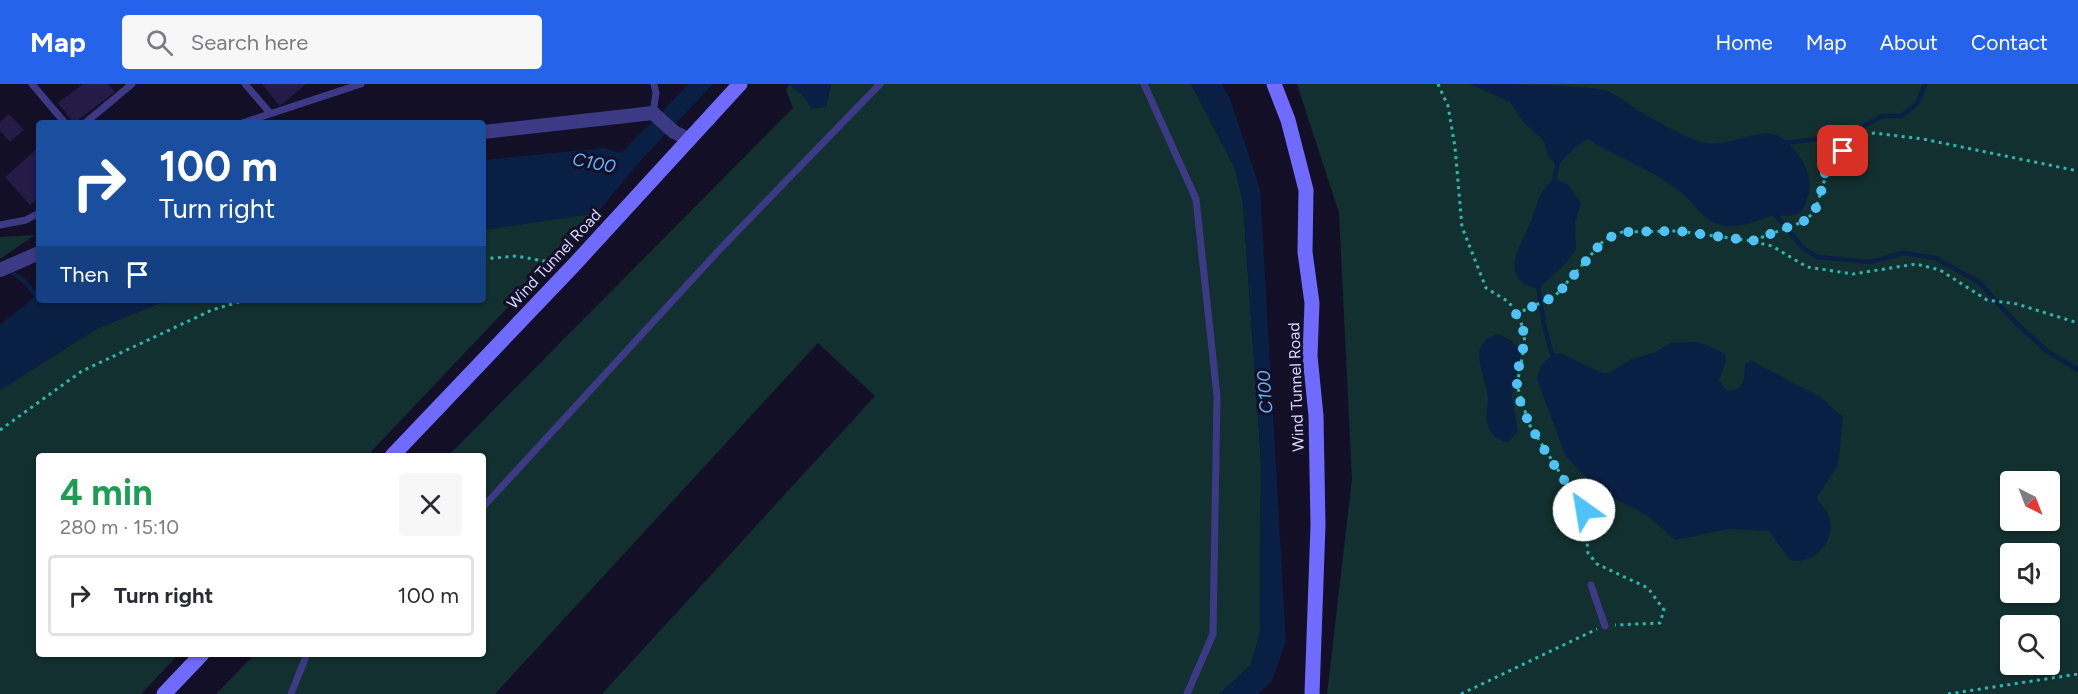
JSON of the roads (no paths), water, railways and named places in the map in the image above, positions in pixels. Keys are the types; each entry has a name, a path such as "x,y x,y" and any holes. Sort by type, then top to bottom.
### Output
{"street":[{"name":"Wind Tunnel Road","path":"395,453 573,266 740,84"},
{"name":"Wind Tunnel Road","path":"1274,84 1288,120 1305,190 1305,252 1312,303 1310,356 1316,416 1318,525 1312,694"},
{"path":"486,132 654,114 674,132 689,140"},
{"path":"6,266 36,254"},
{"path":"164,694 199,657"}],"lane":[{"path":"32,84 62,120"},
{"path":"89,120 132,84"},
{"path":"245,84 270,113"},
{"path":"250,120 361,84"},
{"path":"654,84 656,93 654,114"},
{"path":"486,504 722,247 880,84"},
{"path":"1144,84 1196,199 1217,396 1213,634 1187,694"},
{"path":"0,225 36,214"},
{"path":"1591,585 1605,626"},
{"path":"291,694 306,657"}],"water":[{"name":"C100","path":"689,84 713,84 642,159 597,213 486,230 486,160 604,148 621,153"},
{"path":"789,84 831,84 826,107 811,109 804,96"},
{"name":"C100","path":"1191,84 1222,84 1230,99 1260,189 1286,641 1272,681 1258,694 1219,694 1251,665 1260,633 1261,461 1243,202 1235,168"},
{"path":"1470,84 1558,85 1605,90 1668,127 1701,142 1723,143 1766,133 1775,135 1790,145 1806,167 1809,193 1806,202 1802,211 1788,216 1772,216 1738,226 1714,223 1675,188 1651,172 1588,139 1577,146 1557,166 1548,156 1544,141 1523,122 1510,102"},
{"path":"1556,179 1569,185 1581,203 1575,223 1576,249 1567,262 1538,289 1525,284 1518,277 1515,269 1516,259 1540,196"},
{"path":"36,295 36,303 160,303 98,328 0,390 0,325"},
{"path":"1499,334 1512,341 1521,353 1512,396 1518,431 1509,442 1496,438 1488,426 1488,398 1480,360 1482,344 1488,338"},
{"path":"1693,342 1707,345 1725,354 1726,361 1719,380 1727,391 1741,386 1745,364 1752,361 1820,397 1843,417 1838,465 1817,497 1827,512 1831,523 1830,532 1823,548 1808,559 1790,560 1769,531 1728,529 1675,540 1648,516 1610,496 1592,483 1566,457 1537,379 1541,366 1552,355 1560,353 1602,373 1609,373 1632,359 1653,353 1671,343"}],"waterway":[{"path":"1783,143 1846,136 1882,116 1901,116 1917,104 1925,84"},
{"path":"1553,186 1558,161"},
{"path":"1773,212 1803,248 1817,257 1870,262 1903,253 1935,258 1979,282 2015,322 2047,351 2078,370"},
{"path":"7,269 24,281 36,295"},
{"path":"1538,285 1544,325 1553,359"}]}
